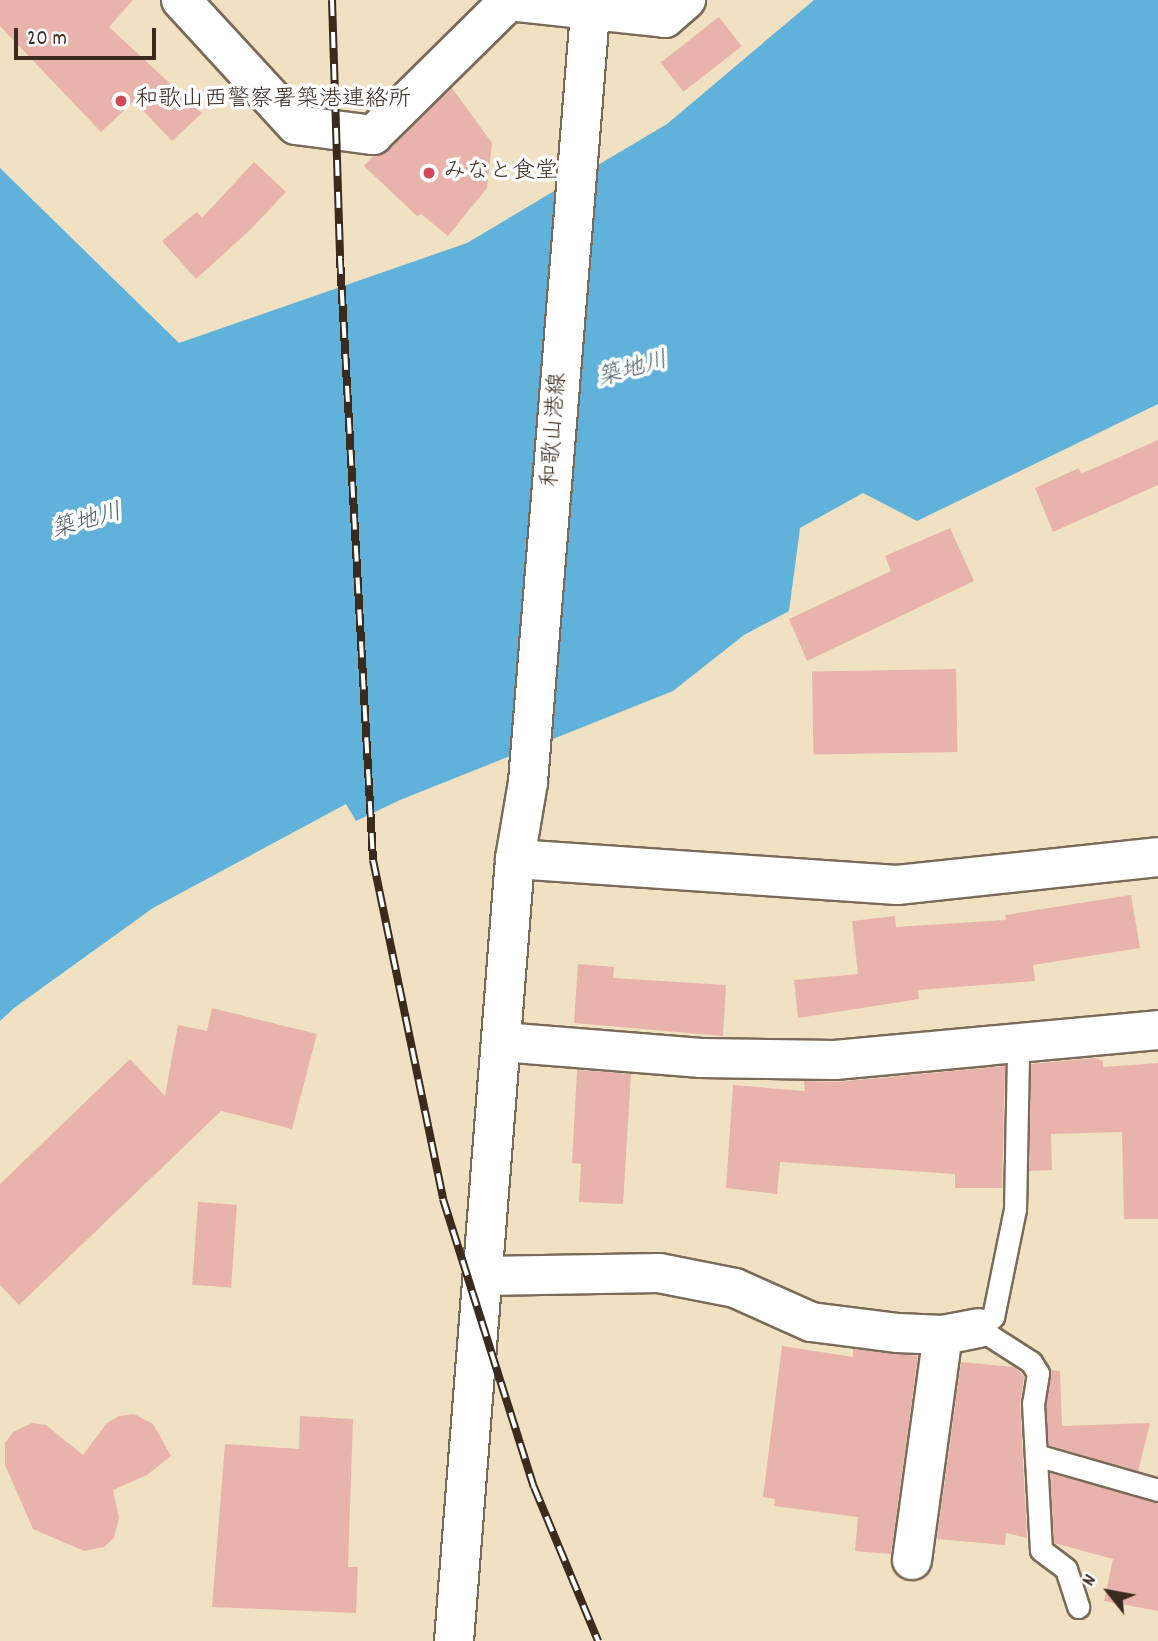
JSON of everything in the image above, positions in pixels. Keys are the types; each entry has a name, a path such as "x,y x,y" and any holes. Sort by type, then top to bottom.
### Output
{"street":[{"path":"181,0 296,125 373,135 509,1 591,4 665,18 687,0"},
{"name":"和歌山港線","path":"454,1641 515,859 528,782 591,4"},
{"path":"515,859 897,885 1158,858"},
{"path":"502,1042 701,1058 835,1060 1158,1030"},
{"path":"484,1276 659,1273 735,1288 811,1322 898,1333 960,1331 912,1560"}],"lane":[{"path":"960,1331 993,1317 1016,1209 1018,1054 1021,1043"},
{"path":"960,1331 1031,1362 1038,1373 1033,1403 1041,1550 1066,1569 1078,1607"},
{"path":"1036,1455 1158,1490"}],"water":[{"name":"築地川","path":"814,0 1158,0 1158,404 917,521 863,493 800,528 789,611 744,635 673,691 400,800 356,821 346,804 153,908 14,1008 0,1021 0,168 179,343 467,243 667,124"}],"building":[{"path":"0,0 133,0 109,27 202,113 172,141 134,101 101,132 0,26"},
{"path":"719,17 742,46 683,92 661,63"},
{"name":"みなと食堂","path":"452,88 492,143 487,188 448,236 421,214 417,216 364,166 372,157 388,151"},
{"path":"254,162 286,192 250,230 196,279 162,241 197,212 202,218"},
{"path":"1158,440 1158,485 1053,532 1035,488 1079,468 1081,474"},
{"path":"950,528 974,581 807,661 789,619 891,571 885,556"},
{"path":"956,669 957,752 813,755 812,672"},
{"path":"1131,895 1140,948 1033,965 1035,981 918,990 919,999 798,1018 794,980 858,974 852,921 895,916 896,927 1006,920 1005,915"},
{"path":"578,964 614,967 613,978 726,985 723,1036 574,1023"},
{"path":"212,1008 317,1034 292,1129 221,1111 19,1305 0,1285 0,1184 130,1059 165,1096 178,1025 207,1031"},
{"path":"1095,1058 1103,1061 1103,1067 1158,1063 1158,1219 1124,1219 1122,1132 1051,1134 1052,1170 1029,1171 1031,1064"},
{"path":"1005,1066 1002,1188 955,1188 955,1174 780,1162 777,1194 726,1188 733,1085 805,1091 804,1081 837,1082"},
{"path":"577,1070 631,1074 623,1204 579,1202 581,1164 572,1163"},
{"path":"198,1202 237,1205 231,1288 192,1285"},
{"path":"782,1346 853,1357 853,1349 918,1356 891,1554 855,1551 858,1517 774,1506 775,1499 763,1497"},
{"path":"961,1362 1014,1367 1024,1376 1020,1404 1027,1538 1006,1533 1005,1545 937,1539"},
{"path":"1050,1370 1060,1371 1062,1426 1150,1423 1138,1471 1048,1445 1046,1404"},
{"path":"134,1414 153,1424 171,1456 147,1475 113,1490 119,1518 114,1538 104,1547 84,1551 33,1529 5,1465 5,1443 13,1432 32,1423 46,1425 83,1455 107,1423 119,1416"},
{"path":"300,1416 353,1419 348,1567 358,1567 356,1613 212,1607 225,1444 299,1449"},
{"path":"1050,1473 1158,1503 1158,1611 1104,1601 1113,1559 1054,1543"}],"railway":[{"path":"332,0 340,258 373,860 443,1199 534,1487 598,1641"}],"place":[{"name":"和歌山西警察署築港連絡所","path":"121,101"},
{"name":"みなと食堂","path":"429,173"}]}
